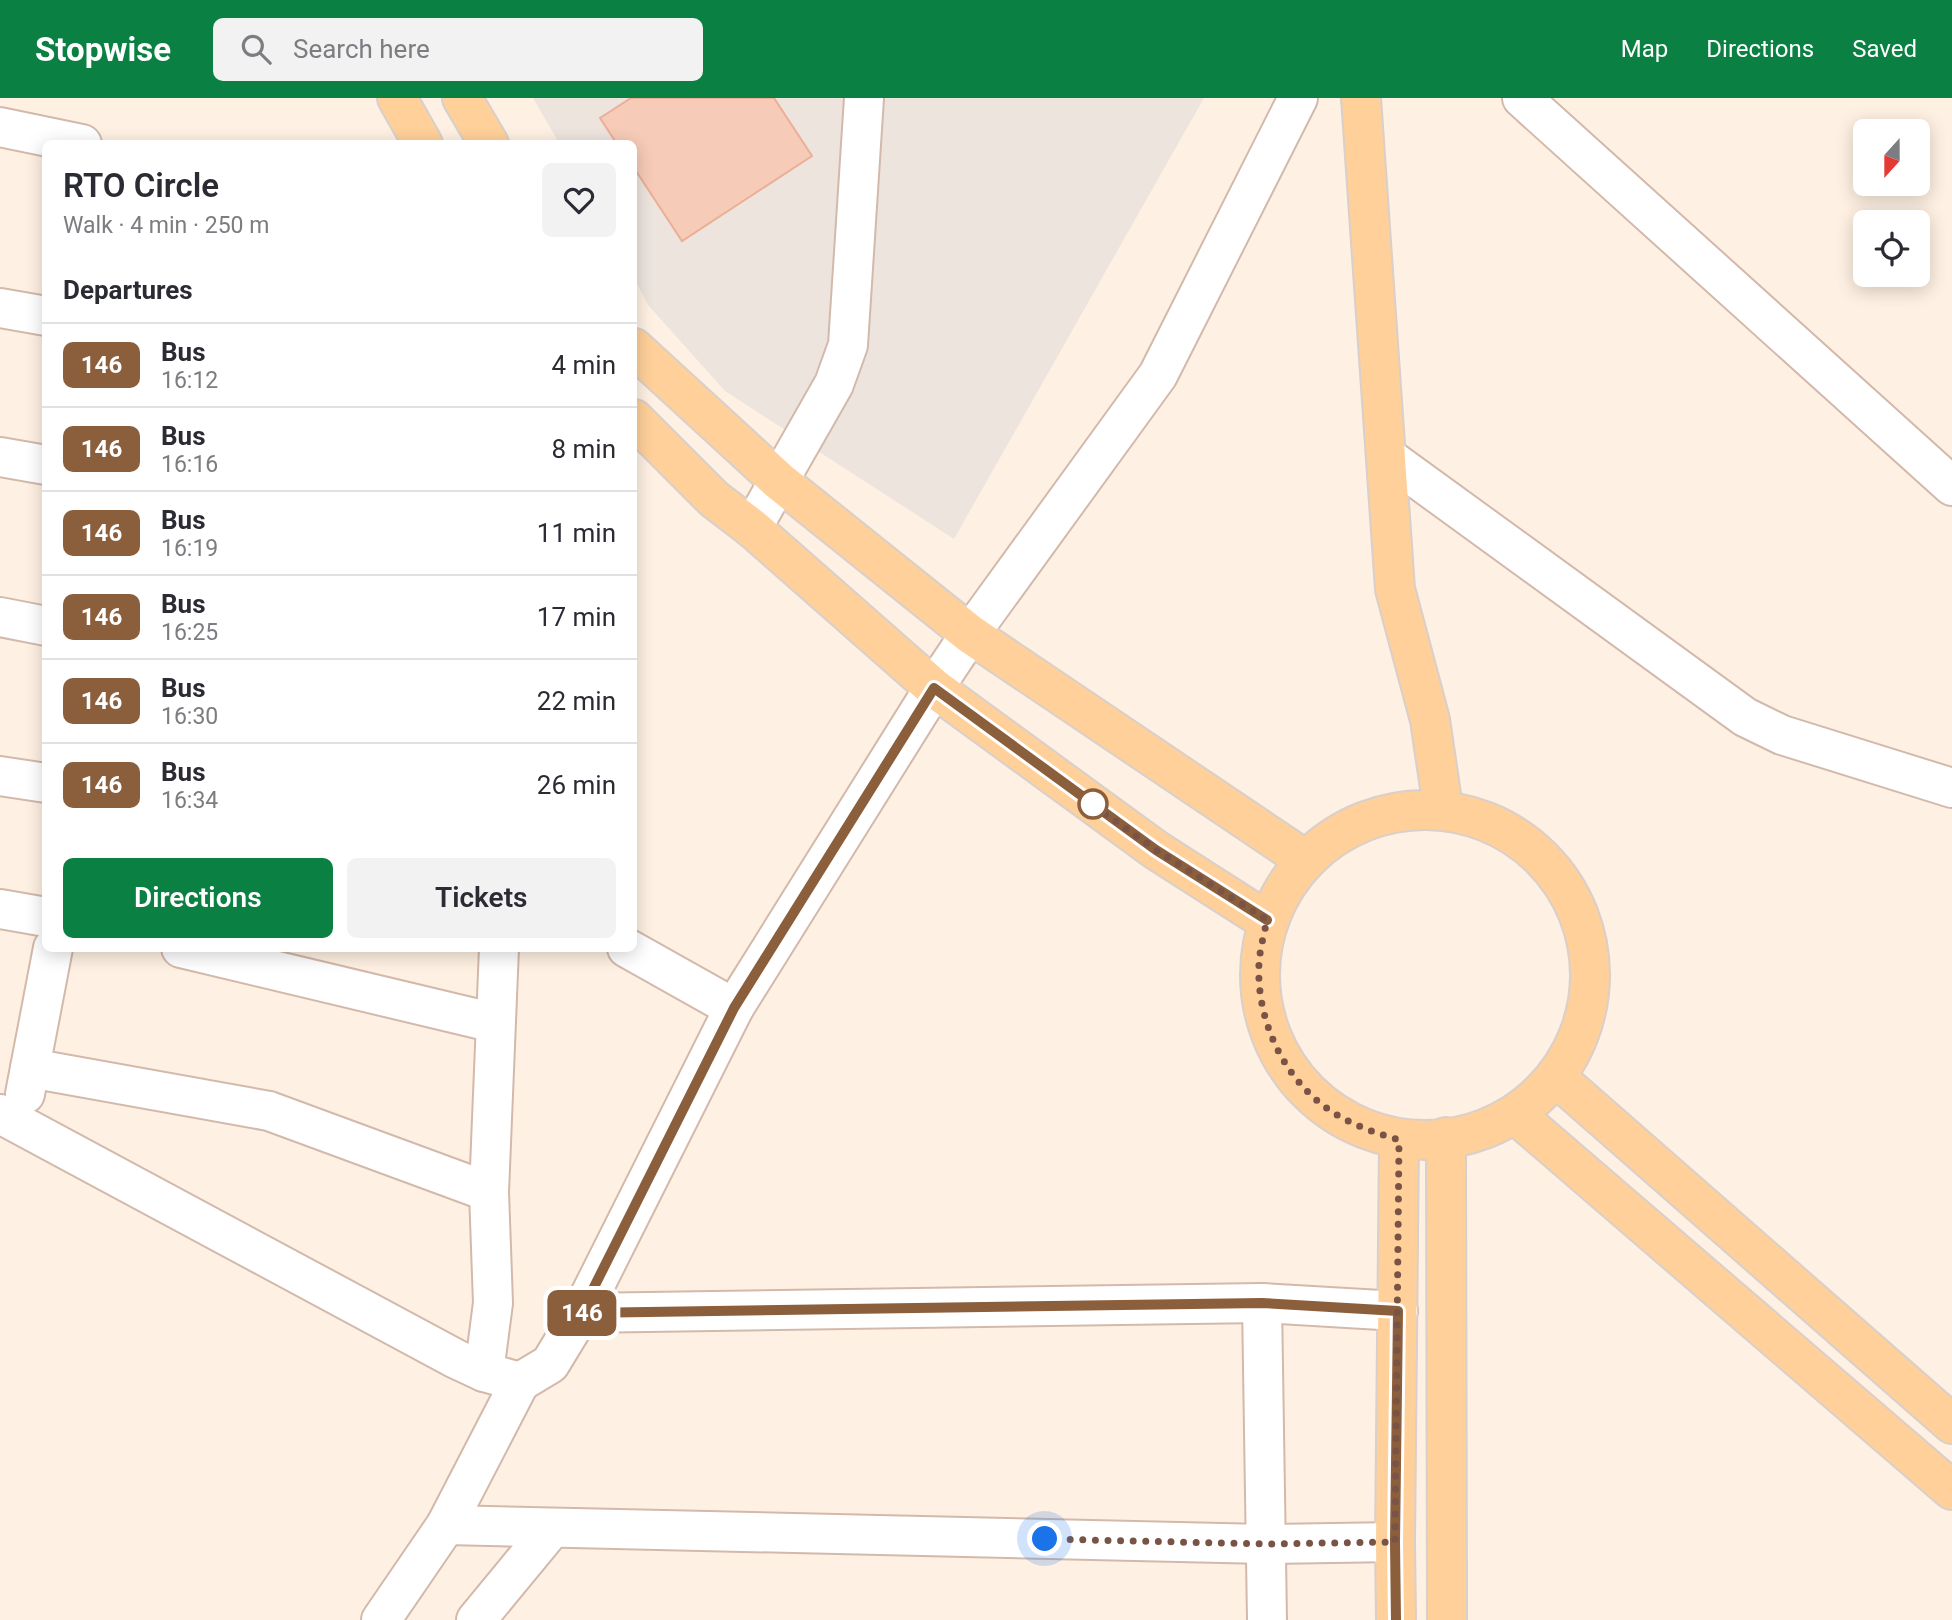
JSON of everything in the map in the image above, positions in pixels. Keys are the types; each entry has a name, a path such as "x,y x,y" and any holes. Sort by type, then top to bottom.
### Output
{"main road":[{"path":"397,98 421,140"},
{"path":"462,98 487,140"},
{"path":"1361,98 1395,589 1430,720 1443,808"},
{"path":"637,351 779,481 970,634 1304,859"},
{"path":"637,422 714,499 752,528 934,688 1156,850 1267,920"},
{"path":"1443,808 1510,831 1563,879 1590,944 1588,1015 1557,1078 1516,1115 1465,1137 1399,1140 1367,1130 1330,1110 1298,1081 1274,1045 1261,994 1259,962 1267,920 1304,859 1344,828 1393,811 1443,808"},
{"path":"1557,1078 1952,1424"},
{"path":"1516,1115 1952,1490"},
{"path":"1446,1138 1447,1620"},
{"path":"1396,1620 1399,1140"}],"street":[{"path":"752,528 834,384 848,345 864,98"},
{"path":"51,952 30,1068 10,1119 456,1359 502,1377 551,1364 581,1313 734,1008 970,634 1158,375 1298,98"},
{"path":"1522,98 1952,486"},
{"path":"0,127 63,140"},
{"path":"0,308 42,315"},
{"path":"1386,456 1745,717 1783,735 1952,788"},
{"path":"0,457 42,464"},
{"path":"0,617 42,625"},
{"path":"0,776 42,782"},
{"path":"0,909 42,916"},
{"path":"198,952 495,1023"},
{"path":"381,1620 446,1525 502,1377 493,1303 489,1192 499,952"},
{"path":"634,952 734,1008"},
{"path":"30,1068 268,1111 489,1192"},
{"path":"581,1313 1262,1303 1398,1311"},
{"path":"1262,1303 1268,1620"},
{"path":"446,1525 1265,1544 1395,1542"},
{"path":"476,1620 552,1528"}],"shaded area":[{"path":"533,98 1204,98 954,539 725,391 648,305 637,284 637,140 557,140"}],"building":[{"path":"631,98 774,98 812,156 682,241 637,173 637,140 614,140 600,118"}],"bus line":[{"name":"146","path":"1267,920 1156,850 934,688 734,1008 581,1313 1262,1303 1398,1311 1396,1620"}],"route":[{"path":"1045,1539 1265,1544 1395,1542 1399,1140 1367,1130 1330,1110 1298,1081 1274,1045 1261,1005 1259,962 1267,920 1156,850 1089,802 1093,804"}]}
